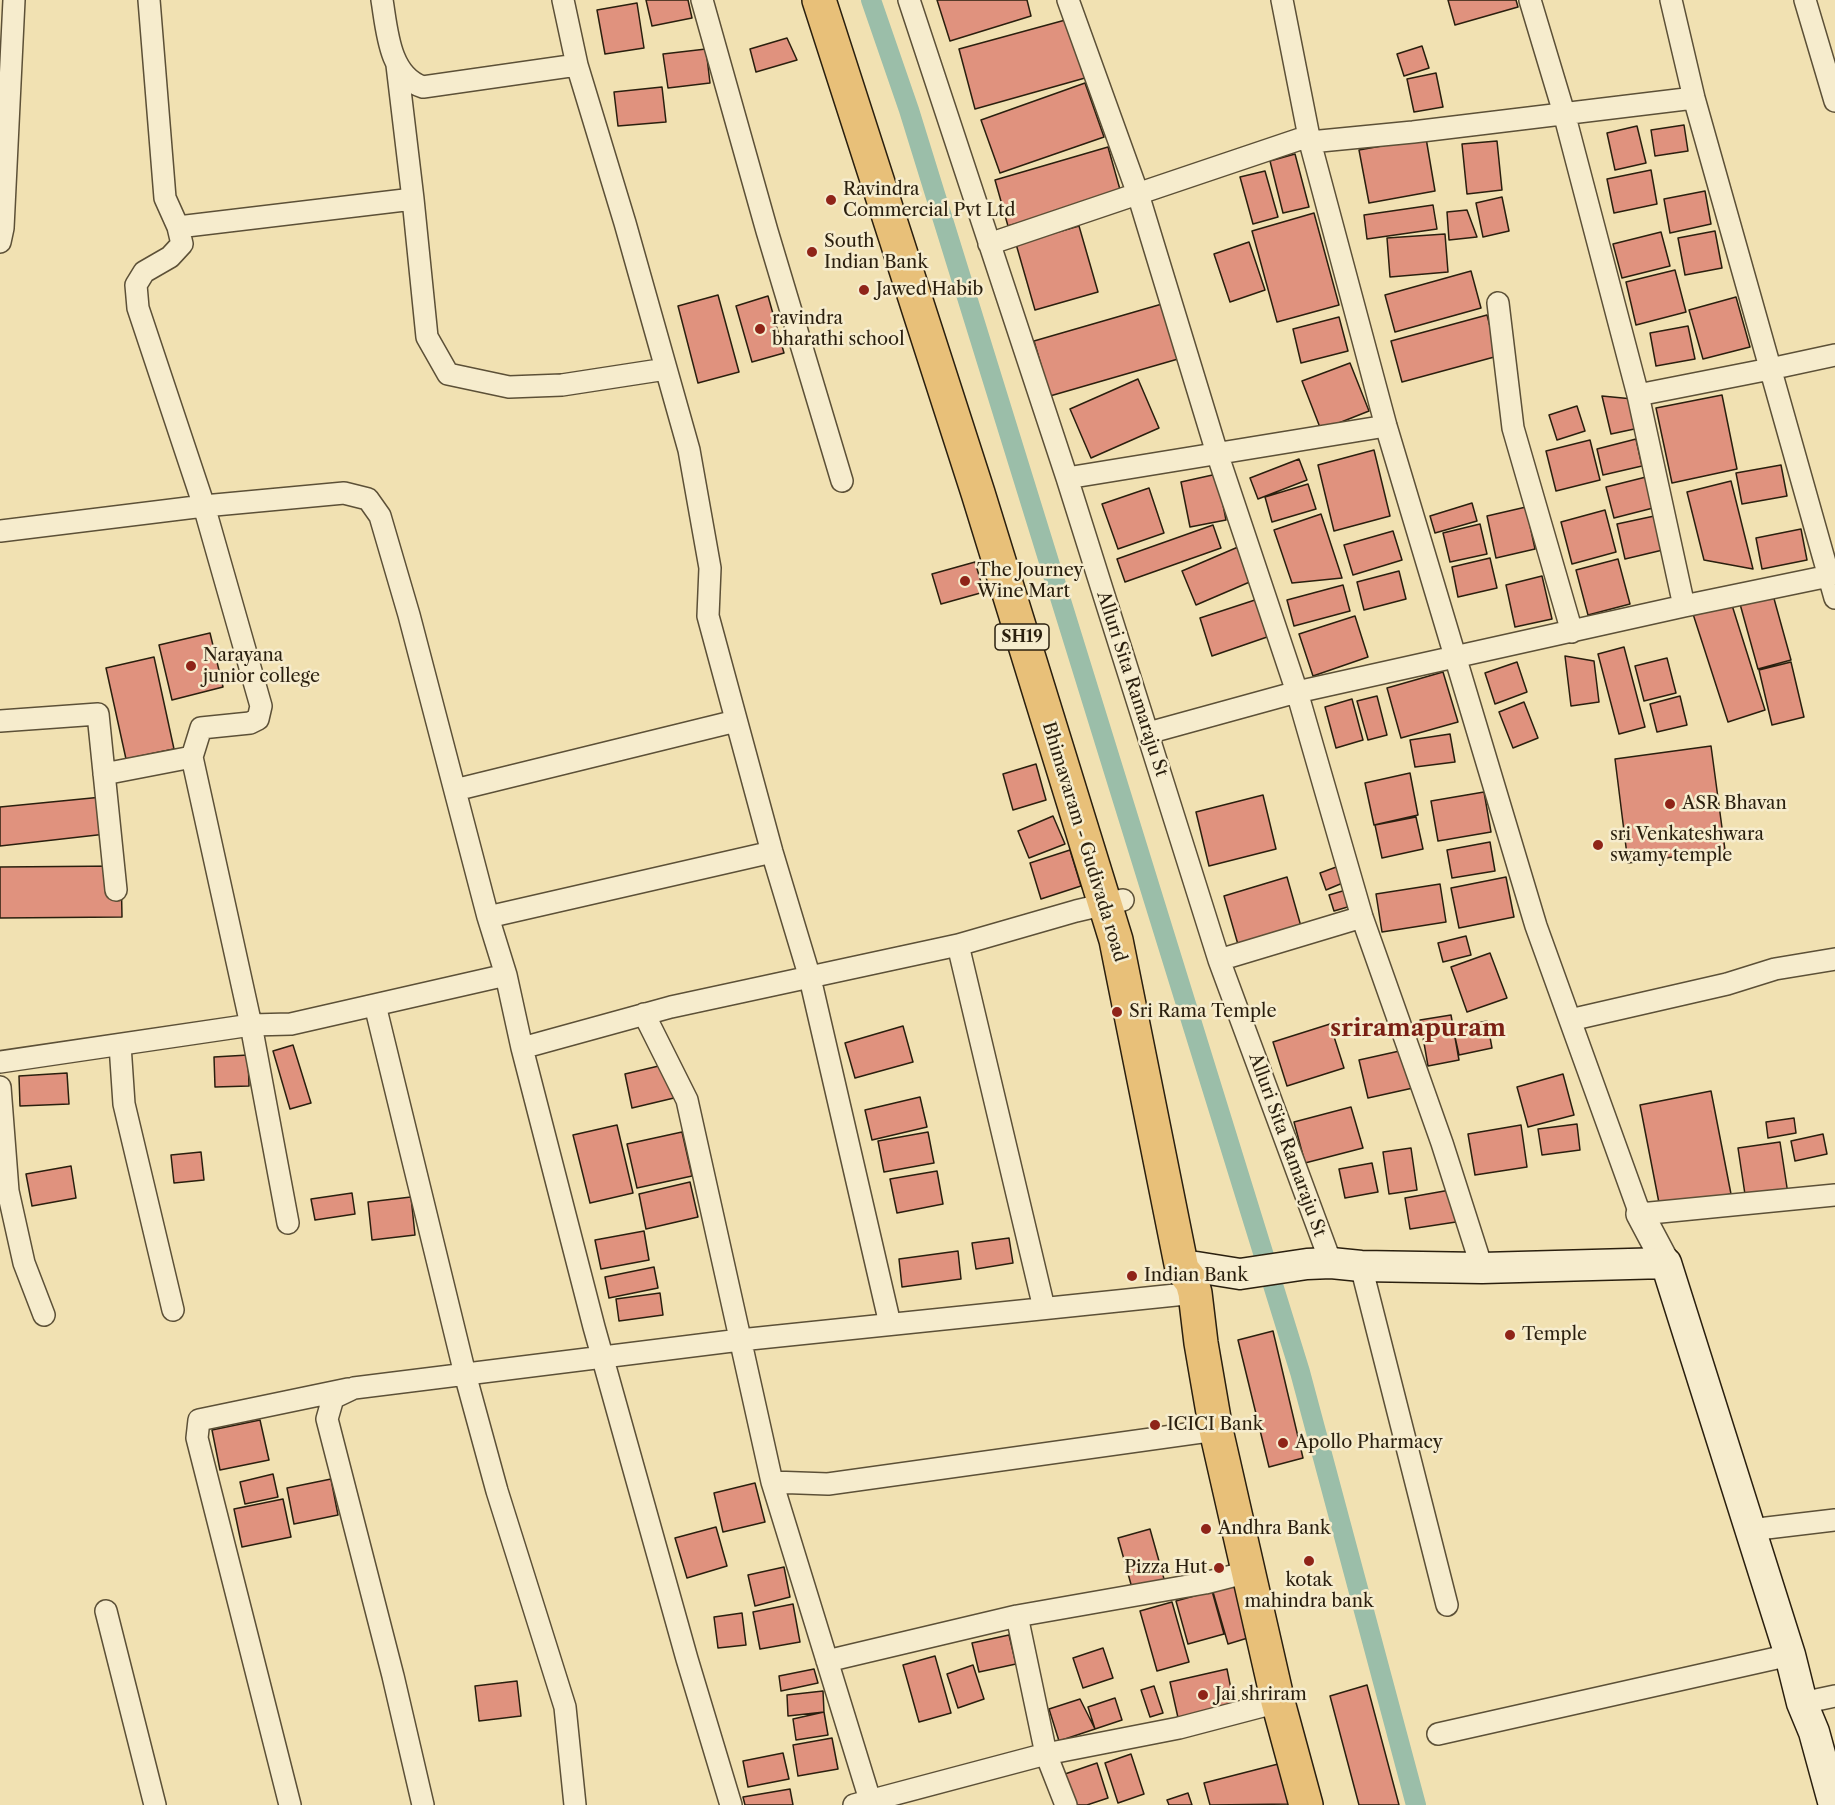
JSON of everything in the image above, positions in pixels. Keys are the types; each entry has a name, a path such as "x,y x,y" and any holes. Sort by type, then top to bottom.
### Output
{"main road":[{"name":"Bhimavaram - Gudivada road","path":"819,0 955,392 1114,902 1116,940 1191,1277 1216,1430 1278,1702 1306,1805"},
{"name":"SH19","path":"840,0 955,392"},
{"path":"1191,1277 1240,1274 1319,1264 1482,1268 1672,1280 1790,1655 1802,1703 1814,1732 1834,1805"}],"street":[{"path":"0,242 3,228 6,60 14,0"},
{"path":"149,0 165,198 178,227 182,244 170,257 144,272 136,285 138,308 204,506 261,706 258,719 250,723 201,728 192,757 251,1025 288,1223"},
{"path":"382,0 389,41 397,65 427,338 448,374 509,387 562,385 666,369"},
{"path":"563,0 577,65 622,212 689,450 710,568 708,616 772,852 810,978 890,1324"},
{"path":"702,0 842,481"},
{"name":"Alluri Sita Ramaraju St","path":"909,0 1067,478 1219,960 1319,1264"},
{"path":"1068,0 1138,194 1217,453 1297,692 1362,917 1443,1143 1482,1268"},
{"path":"1282,0 1310,139 1386,426 1536,926 1640,1214 1672,1280"},
{"path":"1530,0 1564,114 1638,395 1684,606"},
{"path":"1671,0 1694,98 1835,598"},
{"path":"1805,0 1835,101"},
{"path":"397,65 414,84 423,87 577,65"},
{"path":"989,244 1310,139 1413,132 1694,98"},
{"path":"178,227 413,199"},
{"path":"1498,303 1513,428 1572,632"},
{"path":"1638,395 1835,355"},
{"path":"1067,478 1386,426"},
{"path":"0,531 204,506 344,493 368,499 380,516 409,615 488,917 506,975 522,1048 603,1357 687,1659 731,1805"},
{"path":"1148,733 1297,692 1829,576"},
{"path":"0,721 98,714 116,890"},
{"path":"455,790 736,721"},
{"path":"104,774 192,757"},
{"path":"488,917 772,852"},
{"path":"522,1048 644,1014 958,945 1114,902"},
{"path":"1219,960 1362,917"},
{"path":"958,945 1044,1308"},
{"path":"1570,1020 1727,984 1775,969 1835,959"},
{"path":"0,1062 251,1025 291,1024 506,975"},
{"path":"375,1005 465,1374 497,1491 565,1707 575,1805"},
{"path":"644,1014 687,1100 772,1482 827,1660 862,1802 1046,1754 1179,1728 1278,1702"},
{"path":"120,1045 124,1104 173,1310"},
{"path":"0,1087 8,1191 24,1263 44,1315"},
{"path":"1640,1214 1835,1195"},
{"path":"1361,1266 1447,1605"},
{"path":"290,1805 197,1438 199,1420 354,1388 740,1340 1044,1308 1191,1277"},
{"path":"354,1388 333,1398 327,1419 393,1676 423,1805"},
{"path":"772,1482 828,1484 1216,1430"},
{"path":"1750,1530 1835,1521"},
{"path":"827,1660 1017,1616 1205,1583 1248,1572"},
{"path":"106,1611 155,1805"},
{"path":"1017,1616 1046,1754 1066,1805"},
{"path":"1438,1734 1790,1655"},
{"path":"1802,1703 1835,1696"}],"building":[{"path":"646,0 688,0 692,18 652,26"},
{"path":"937,0 1027,0 1031,16 950,41"},
{"path":"1448,0 1516,0 1518,7 1455,25"},
{"path":"637,3 644,48 605,54 597,10"},
{"path":"1069,19 1085,78 975,109 959,49"},
{"path":"787,38 797,60 756,72 750,49"},
{"path":"1422,46 1429,68 1404,76 1397,54"},
{"path":"706,49 710,83 668,88 663,54"},
{"path":"1436,73 1443,107 1414,112 1407,79"},
{"path":"1085,83 1104,137 1000,173 981,120"},
{"path":"662,87 666,122 618,126 614,92"},
{"path":"1684,125 1688,151 1655,156 1651,130"},
{"path":"1637,126 1646,163 1615,170 1607,133"},
{"path":"1426,138 1435,191 1369,203 1359,150"},
{"path":"1497,141 1502,190 1467,194 1462,144"},
{"path":"1108,147 1121,193 1008,226 995,180"},
{"path":"1295,154 1309,207 1283,213 1270,161"},
{"path":"1651,170 1657,204 1614,213 1607,179"},
{"path":"1265,171 1278,217 1253,224 1240,177"},
{"path":"1705,191 1711,224 1670,233 1664,199"},
{"path":"1502,197 1509,231 1483,237 1476,203"},
{"path":"1433,205 1437,229 1367,239 1364,215"},
{"path":"1467,210 1477,237 1449,240 1447,212"},
{"path":"1314,213 1339,305 1277,322 1252,231"},
{"path":"1079,226 1098,292 1035,310 1016,244"},
{"path":"1715,231 1722,268 1685,275 1678,238"},
{"path":"1661,232 1670,266 1622,278 1613,244"},
{"path":"1445,234 1448,272 1390,277 1387,238"},
{"path":"1249,242 1265,290 1230,302 1214,254"},
{"path":"1675,270 1686,312 1636,325 1626,282"},
{"path":"1471,271 1481,308 1395,332 1385,295"},
{"path":"718,295 739,372 698,383 678,306"},
{"name":"ravindra bharathi school","path":"768,296 784,353 752,362 736,306"},
{"path":"1736,297 1750,347 1703,359 1689,310"},
{"path":"1162,304 1178,359 1050,396 1034,341"},
{"path":"1487,315 1498,356 1402,382 1391,341"},
{"path":"1339,317 1348,351 1301,363 1293,329"},
{"path":"1688,326 1695,359 1656,366 1650,333"},
{"path":"1350,363 1369,411 1321,430 1302,381"},
{"path":"1138,379 1159,428 1091,458 1070,409"},
{"path":"1722,395 1737,469 1672,483 1656,408"},
{"path":"1602,396 1633,399 1639,428 1611,434"},
{"path":"1577,406 1585,431 1557,440 1549,415"},
{"path":"1636,439 1642,466 1603,475 1597,449"},
{"path":"1590,440 1600,480 1556,491 1546,451"},
{"path":"1374,450 1390,516 1334,531 1318,465"},
{"path":"1299,459 1307,480 1258,499 1250,478"},
{"path":"1781,465 1787,496 1742,504 1736,473"},
{"path":"1217,474 1226,520 1190,527 1181,482"},
{"path":"1650,476 1657,507 1614,518 1606,487"},
{"path":"1731,481 1753,569 1704,560 1687,492"},
{"path":"1308,484 1316,509 1272,522 1265,497"},
{"path":"1149,488 1164,533 1118,549 1102,504"},
{"path":"1472,503 1477,521 1435,533 1430,516"},
{"path":"1526,507 1535,549 1496,558 1487,516"},
{"path":"1605,510 1616,552 1572,564 1561,522"},
{"path":"1321,514 1342,578 1292,583 1274,530"},
{"path":"1659,515 1667,549 1625,559 1617,524"},
{"path":"1480,524 1487,554 1450,562 1443,533"},
{"path":"1213,525 1221,548 1125,582 1117,559"},
{"path":"1801,529 1807,560 1762,569 1756,538"},
{"path":"1393,531 1402,560 1353,575 1344,545"},
{"path":"1238,547 1252,581 1196,605 1182,571"},
{"path":"1490,558 1497,588 1458,597 1452,567"},
{"path":"1618,559 1630,604 1588,615 1576,570"},
{"path":"975,562 984,592 941,604 932,574"},
{"path":"1399,571 1406,599 1364,610 1357,582"},
{"path":"1542,576 1552,619 1515,627 1506,585"},
{"path":"1343,585 1350,611 1294,626 1287,600"},
{"path":"1773,595 1791,660 1758,669 1740,604"},
{"path":"1258,599 1270,636 1212,656 1200,618"},
{"path":"1731,602 1765,710 1728,722 1693,614"},
{"path":"1355,616 1368,657 1313,676 1299,634"},
{"name":"Narayana junior college","path":"210,633 223,687 172,700 159,645"},
{"path":"1624,647 1645,727 1619,734 1598,654"},
{"path":"1565,656 1594,661 1599,702 1571,706"},
{"path":"154,657 174,749 126,759 106,668"},
{"path":"1667,658 1676,693 1644,701 1635,666"},
{"path":"1517,662 1527,692 1495,704 1485,673"},
{"path":"1791,662 1804,717 1772,725 1759,670"},
{"path":"1443,672 1458,722 1401,738 1387,688"},
{"path":"1377,696 1387,735 1368,740 1357,701"},
{"path":"1680,696 1687,725 1657,732 1650,704"},
{"path":"1352,699 1363,740 1336,748 1325,707"},
{"path":"1524,702 1538,738 1513,748 1499,712"},
{"path":"1450,734 1455,762 1415,767 1410,740"},
{"name":"ASR Bhavan","path":"1711,746 1725,850 1628,863 1615,759"},
{"path":"1036,764 1046,800 1013,810 1003,774"},
{"path":"1410,773 1418,815 1374,825 1365,783"},
{"path":"1484,792 1491,832 1438,841 1431,801"},
{"path":"1263,795 1276,849 1209,866 1196,812"},
{"path":"102,797 106,834 0,846 0,807"},
{"path":"1053,816 1065,844 1029,858 1018,831"},
{"path":"1416,817 1423,849 1382,858 1375,825"},
{"path":"1490,842 1495,871 1452,878 1447,850"},
{"path":"1070,850 1081,886 1041,899 1030,863"},
{"path":"121,866 122,917 0,918 0,867"},
{"path":"1339,866 1345,882 1326,890 1320,873"},
{"path":"1287,877 1302,930 1239,948 1224,896"},
{"path":"1506,877 1514,917 1459,928 1451,888"},
{"path":"1440,884 1446,922 1382,932 1376,894"},
{"path":"1346,890 1351,906 1334,911 1329,895"},
{"path":"1466,936 1471,955 1443,962 1438,943"},
{"path":"1490,953 1507,998 1467,1012 1451,967"},
{"path":"1451,1015 1459,1060 1428,1066 1420,1020"},
{"path":"1487,1021 1492,1048 1459,1055 1453,1028"},
{"path":"1330,1024 1344,1068 1287,1086 1273,1042"},
{"path":"903,1026 913,1062 855,1078 845,1043"},
{"path":"293,1045 311,1103 290,1109 273,1051"},
{"path":"1404,1050 1413,1088 1368,1098 1359,1060"},
{"path":"248,1055 249,1086 215,1087 214,1057"},
{"path":"667,1064 674,1098 632,1108 625,1074"},
{"path":"67,1073 69,1104 20,1106 19,1076"},
{"path":"1563,1074 1574,1115 1528,1127 1517,1087"},
{"path":"1711,1091 1731,1194 1660,1208 1640,1105"},
{"path":"920,1097 927,1127 872,1140 865,1110"},
{"path":"1351,1107 1363,1148 1305,1163 1294,1122"},
{"path":"1794,1118 1796,1133 1768,1138 1766,1122"},
{"path":"1577,1124 1580,1150 1542,1155 1538,1129"},
{"path":"617,1125 633,1193 590,1203 573,1135"},
{"path":"1521,1125 1527,1167 1475,1175 1468,1134"},
{"path":"682,1132 692,1176 637,1188 627,1144"},
{"path":"928,1132 934,1163 884,1172 878,1141"},
{"path":"1823,1134 1827,1154 1795,1161 1791,1141"},
{"path":"1780,1142 1788,1194 1746,1201 1738,1148"},
{"path":"1411,1148 1417,1190 1389,1194 1383,1152"},
{"path":"201,1152 204,1180 174,1183 171,1155"},
{"path":"1372,1163 1378,1192 1345,1198 1339,1169"},
{"path":"71,1166 76,1198 32,1206 26,1174"},
{"path":"937,1171 943,1204 897,1213 890,1179"},
{"path":"690,1182 698,1217 646,1229 639,1194"},
{"path":"1450,1190 1456,1222 1410,1229 1405,1198"},
{"path":"352,1193 355,1214 315,1220 311,1199"},
{"path":"411,1197 415,1235 372,1240 368,1202"},
{"path":"644,1231 649,1260 601,1269 595,1240"},
{"path":"1009,1238 1013,1263 976,1269 972,1243"},
{"path":"958,1251 961,1279 902,1287 899,1259"},
{"path":"654,1267 658,1288 609,1298 605,1277"},
{"path":"660,1293 663,1315 619,1321 616,1299"},
{"path":"1273,1331 1303,1458 1269,1467 1238,1340"},
{"path":"260,1420 269,1460 220,1470 212,1430"},
{"path":"273,1474 278,1497 245,1504 240,1482"},
{"path":"331,1479 338,1515 294,1524 287,1488"},
{"path":"755,1483 765,1522 723,1532 714,1493"},
{"path":"283,1499 291,1537 242,1547 234,1509"},
{"path":"716,1527 727,1566 687,1578 675,1538"},
{"path":"1150,1529 1166,1586 1134,1595 1118,1538"},
{"path":"784,1567 790,1597 755,1606 748,1575"},
{"path":"1237,1585 1251,1637 1228,1644 1213,1592"},
{"path":"1212,1591 1224,1634 1188,1644 1176,1601"},
{"path":"1172,1602 1189,1662 1157,1671 1140,1611"},
{"path":"793,1604 800,1642 760,1649 753,1612"},
{"path":"742,1613 746,1645 718,1648 714,1617"},
{"path":"1009,1635 1016,1664 979,1672 972,1643"},
{"path":"1103,1648 1113,1678 1083,1688 1073,1658"},
{"path":"935,1656 951,1713 919,1722 903,1665"},
{"path":"973,1665 984,1699 958,1708 947,1674"},
{"path":"814,1669 818,1683 781,1691 779,1676"},
{"path":"1227,1669 1235,1709 1179,1722 1170,1682"},
{"path":"517,1681 521,1716 479,1721 475,1686"},
{"path":"1367,1685 1399,1805 1359,1805 1330,1696"},
{"path":"1154,1686 1163,1713 1150,1717 1141,1690"},
{"path":"823,1691 824,1712 788,1716 787,1695"},
{"path":"1115,1698 1122,1720 1095,1729 1088,1707"},
{"path":"1080,1699 1095,1729 1059,1741 1049,1709"},
{"path":"824,1712 828,1735 796,1740 793,1719"},
{"path":"832,1738 838,1769 798,1776 793,1745"},
{"path":"783,1753 789,1779 748,1787 743,1761"},
{"path":"1131,1754 1144,1794 1118,1803 1105,1763"},
{"path":"1097,1763 1108,1798 1087,1805 1075,1805 1065,1774"},
{"path":"1282,1763 1293,1804 1210,1805 1204,1783"},
{"path":"790,1789 793,1805 745,1805 743,1797"},
{"path":"1188,1793 1192,1805 1169,1805 1167,1800"}],"waterway":[{"path":"871,0 909,110 1300,1372 1416,1805"}],"place":[{"name":"Ravindra Commercial Pvt Ltd","path":"831,200"},
{"name":"South Indian Bank","path":"812,252"},
{"name":"Jawed Habib","path":"864,290"},
{"name":"ravindra bharathi school","path":"760,329"},
{"name":"The Journey Wine Mart","path":"965,581"},
{"name":"Narayana junior college","path":"191,666"},
{"name":"ASR Bhavan","path":"1670,804"},
{"name":"sri Venkateshwara swamy temple","path":"1598,845"},
{"name":"Sri Rama Temple","path":"1117,1012"},
{"name":"Indian Bank","path":"1132,1276"},
{"name":"Temple","path":"1510,1335"},
{"name":"ICICI Bank","path":"1155,1425"},
{"name":"Apollo Pharmacy","path":"1283,1443"},
{"name":"Andhra Bank","path":"1206,1529"},
{"name":"kotak mahindra bank","path":"1309,1561"},
{"name":"Pizza Hut","path":"1219,1568"},
{"name":"Jai shriram","path":"1203,1695"}],"district":[{"name":"sriramapuram","path":"1418,1029"}]}
